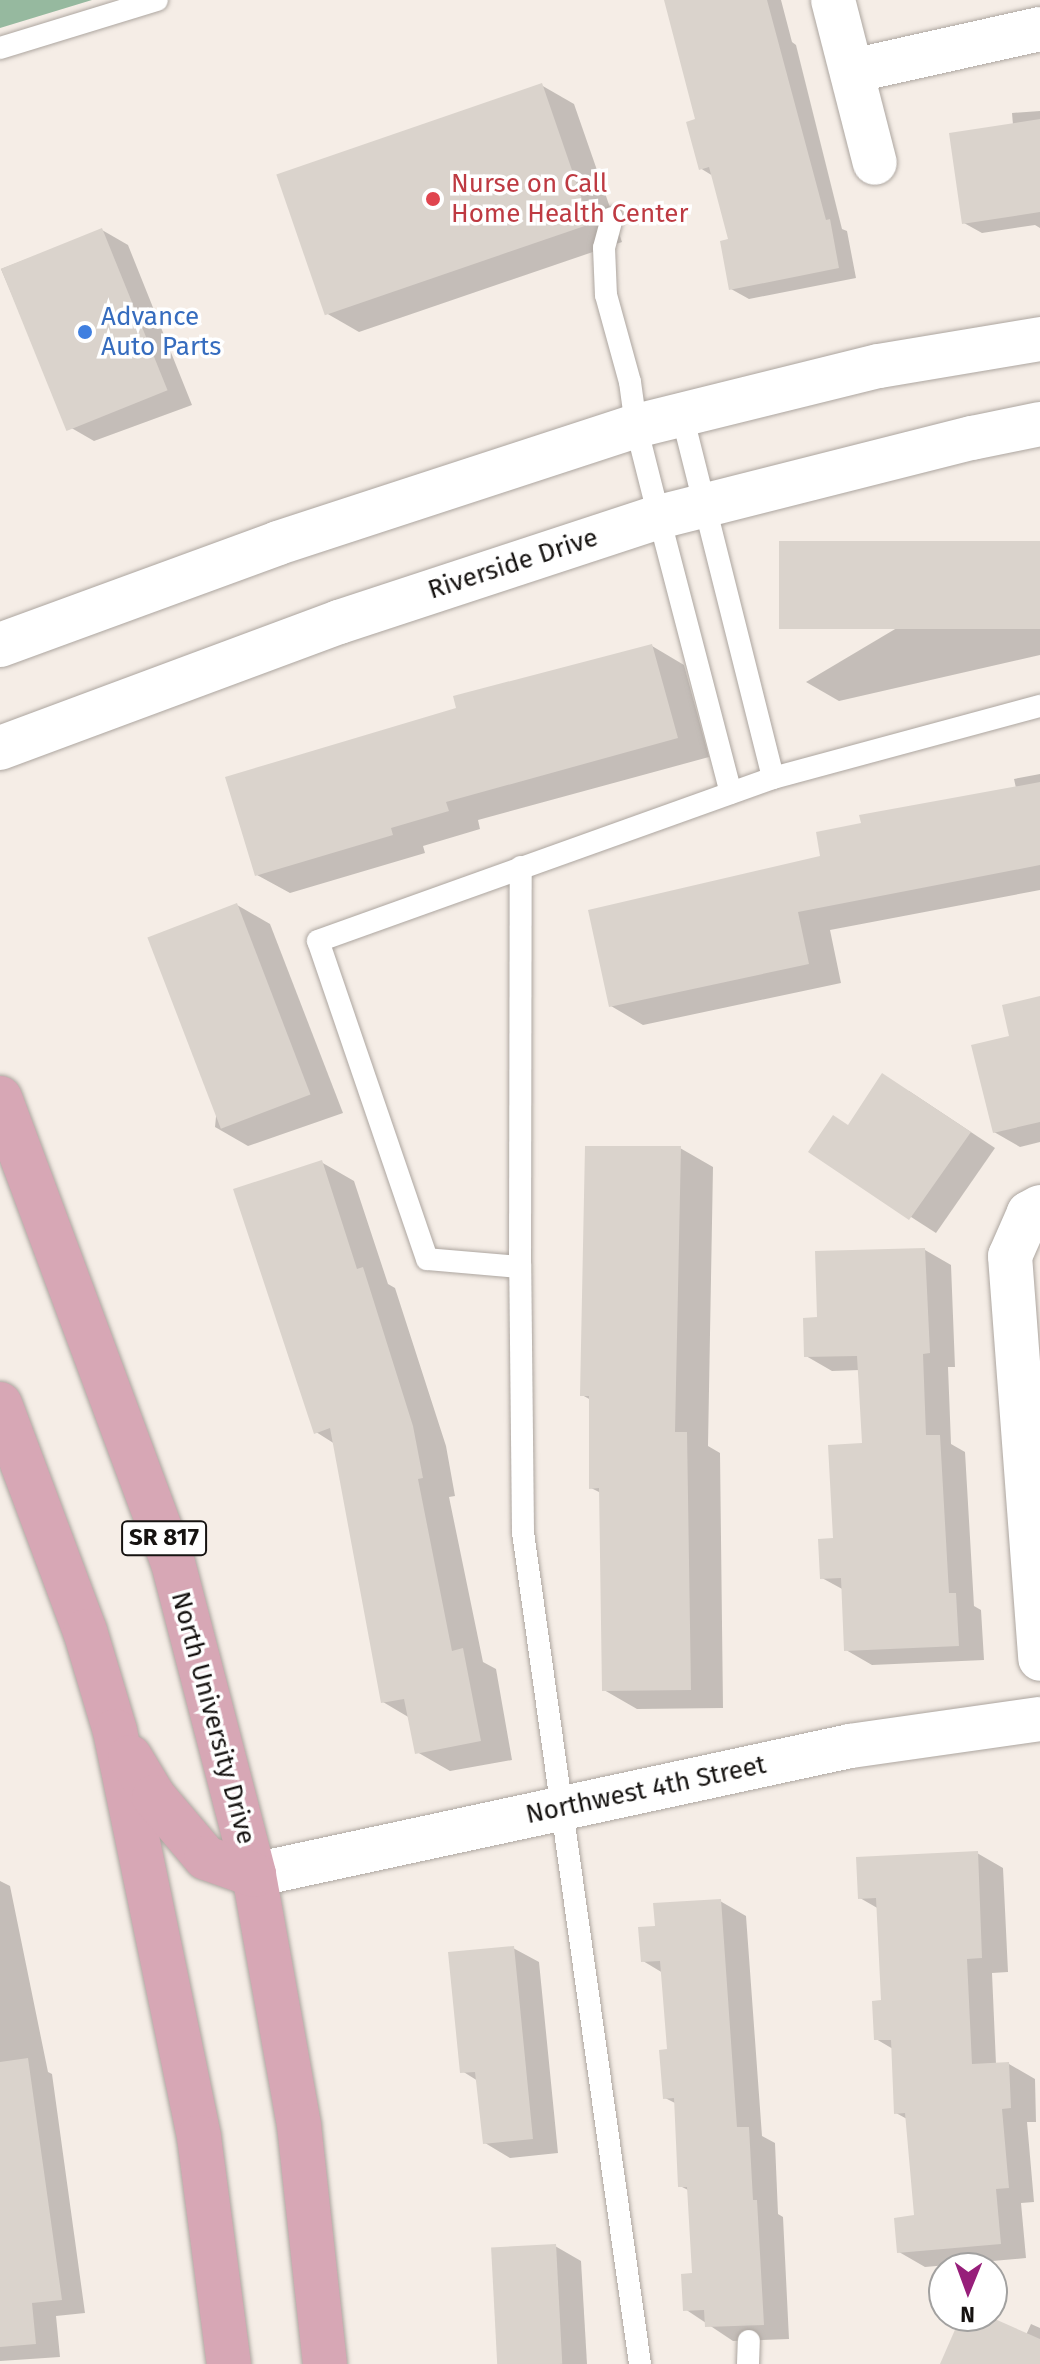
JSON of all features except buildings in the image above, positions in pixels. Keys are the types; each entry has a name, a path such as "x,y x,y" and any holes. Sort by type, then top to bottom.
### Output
{"main road":[{"name":"North University Drive","path":"0,1098 173,1563 254,1875 299,2125 325,2364"},
{"path":"0,1404 85,1631 115,1731 199,2137 229,2364"},
{"path":"115,1731 154,1797 206,1858 254,1875"}],"street":[{"path":"833,0 875,163"},
{"path":"852,71 1040,29"},
{"path":"0,645 278,543 636,426 879,366 1040,339"},
{"name":"Riverside Drive","path":"0,748 339,622 659,517 1040,424"},
{"path":"1034,1210 1010,1256 1040,1659"},
{"name":"Northwest 4th Street","path":"254,1875 850,1746 1040,1719"}],"lane":[{"path":"0,48 157,0"},
{"path":"612,218 604,248 606,295 630,382 636,426 731,793"},
{"path":"682,415 773,778"},
{"path":"520,1267 427,1259 318,941 773,778 1040,706"},
{"path":"521,867 523,1533 640,2364"},
{"path":"748,2364 749,2341"}],"green space":[{"path":"0,0 92,0 0,28"}],"place":[{"name":"Nurse on Call Home Health Center","path":"433,199"},
{"name":"Advance Auto Parts","path":"85,332"}]}
